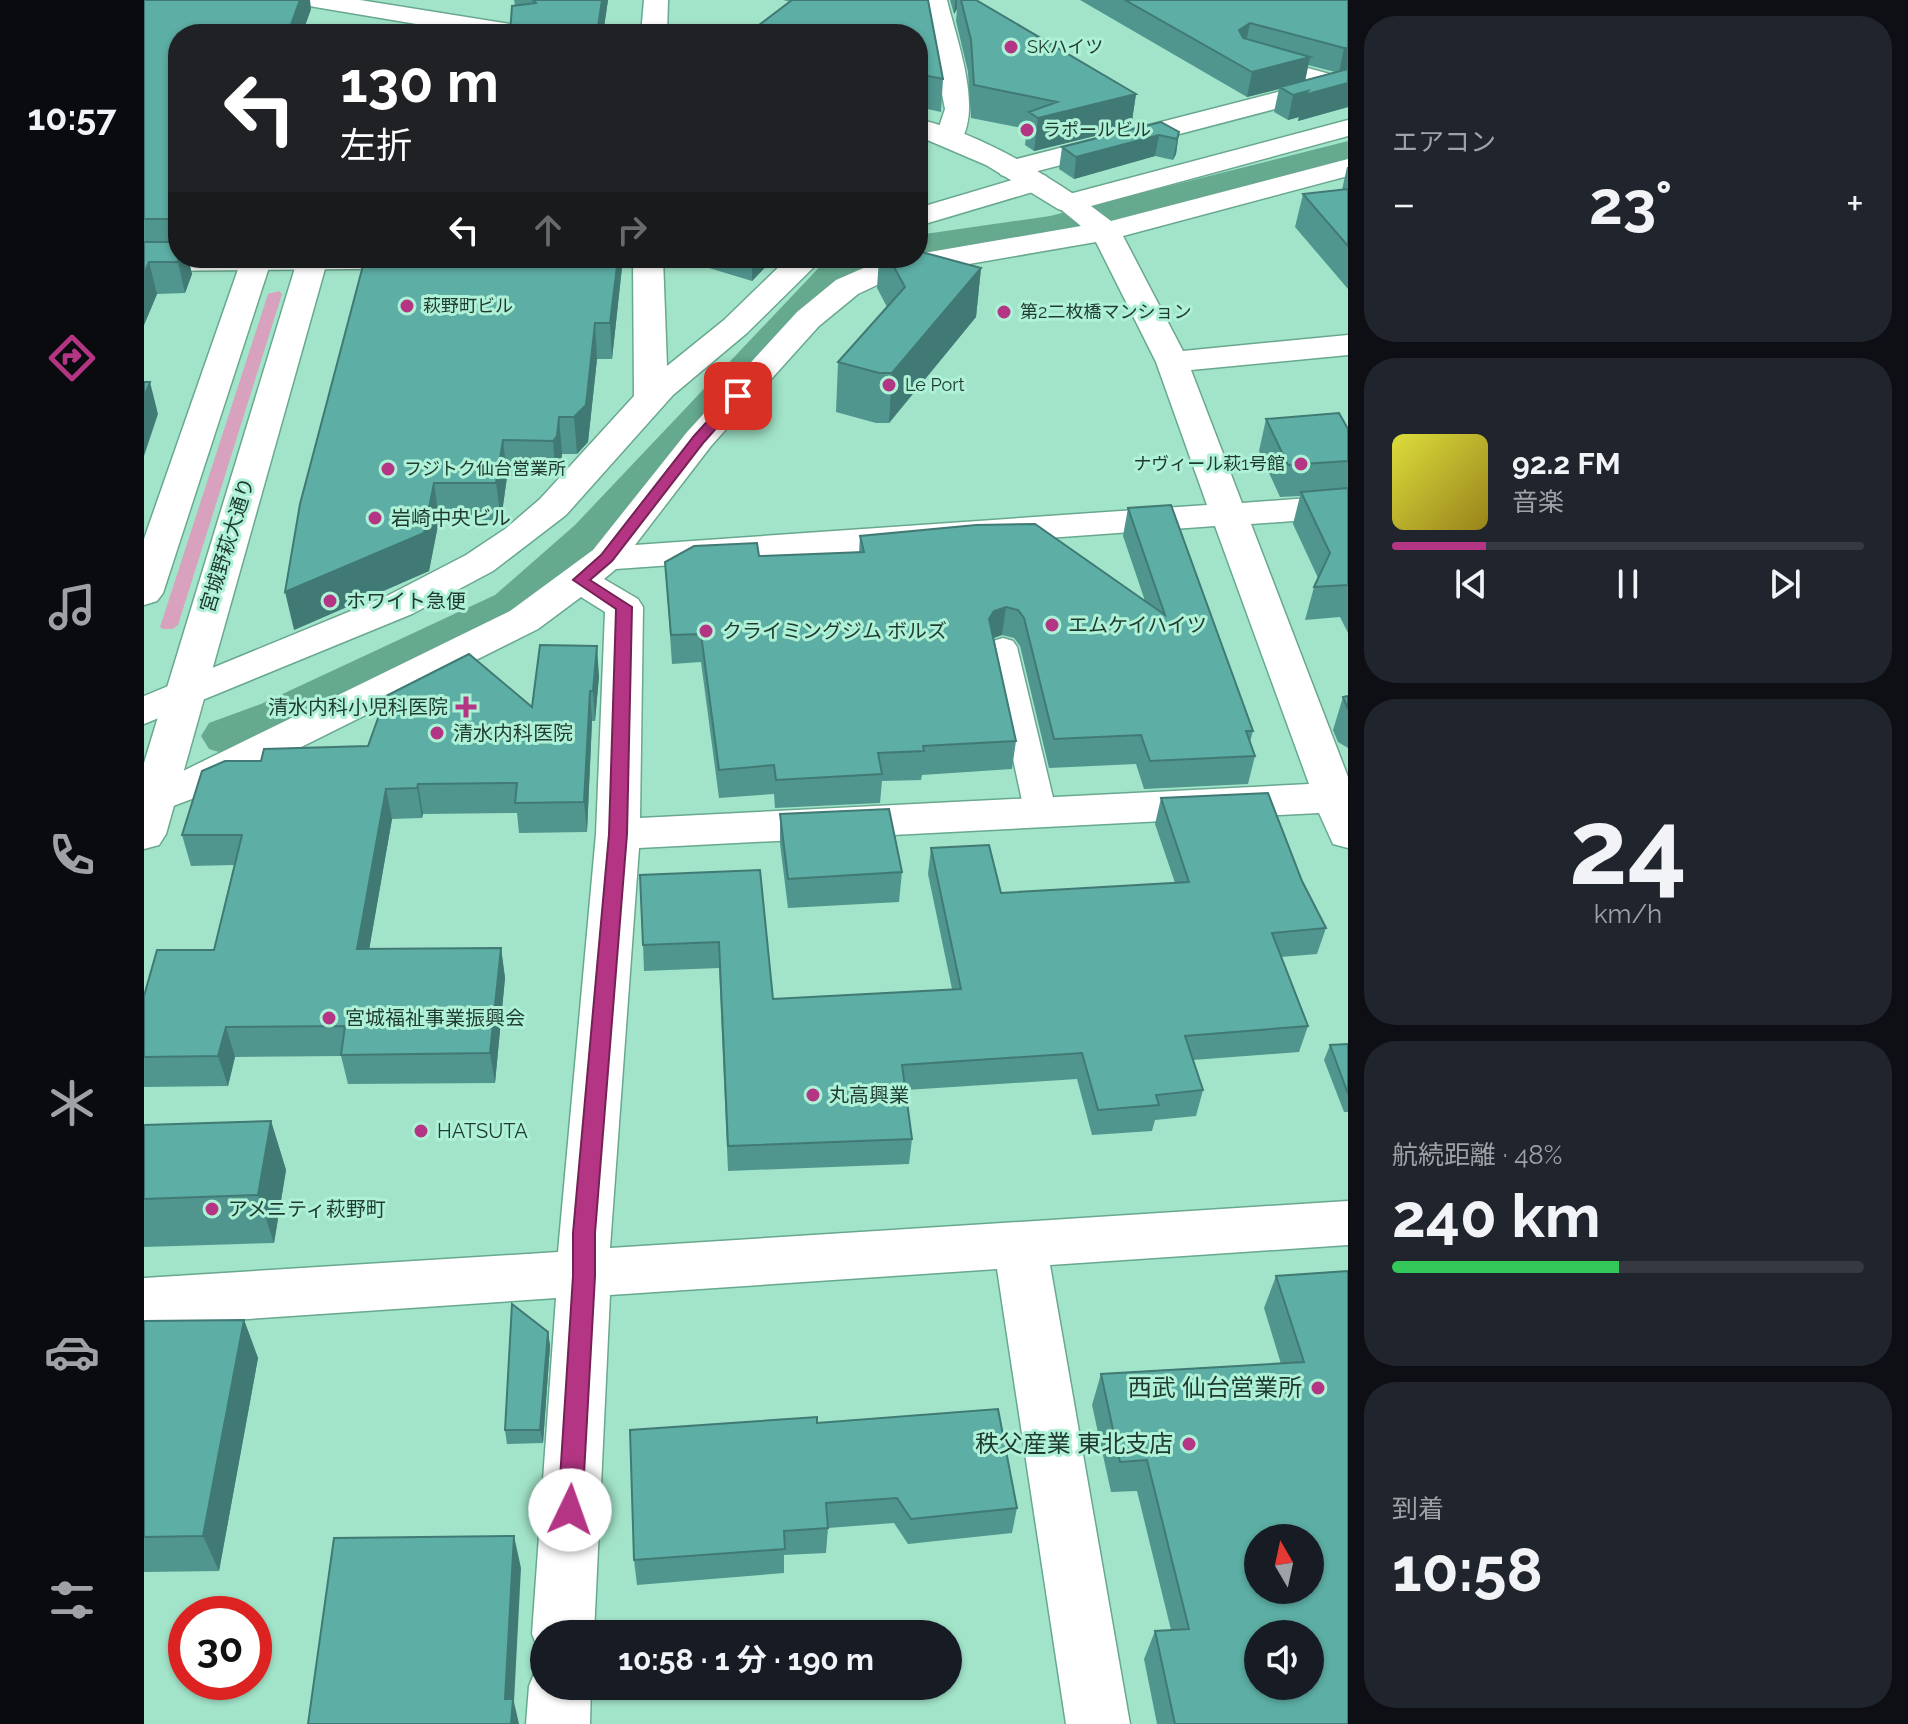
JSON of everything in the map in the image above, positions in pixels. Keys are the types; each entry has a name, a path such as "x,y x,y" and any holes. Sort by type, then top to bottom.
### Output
{"street":[{"path":"315,0 341,10 450,24"},
{"path":"655,24 656,0"},
{"path":"935,0 958,109 950,136"},
{"path":"928,213 1024,175 1345,83"},
{"path":"1068,204 1348,128"},
{"path":"618,834 1040,810 1344,809 1172,362 1106,230 1024,175 950,136 928,130"},
{"path":"928,262 1106,230 1348,167"},
{"path":"144,262 168,261"},
{"path":"144,593 254,268"},
{"name":"宮城野萩大通り","path":"147,811 310,268"},
{"path":"648,268 651,398"},
{"path":"144,711 414,598 498,551 553,507 651,398 745,317 793,268"},
{"path":"147,811 198,781 524,620 593,569 699,439 808,319 847,287 892,268"},
{"path":"1172,362 1348,345"},
{"path":"593,569 1348,506"},
{"path":"564,1620 584,1233 618,834 624,607 593,569"},
{"path":"144,1302 584,1276 1348,1223"},
{"path":"1020,1244 1098,1724"},
{"path":"558,1724 559,1700"}],"lane":[{"path":"1246,56 1345,83"},
{"path":"1003,647 1040,810"}],"shaded area":[{"path":"279,291 282,294 178,625 173,629 163,629 160,627 268,294"}],"building":[{"path":"144,0 300,0 291,24 168,24 168,219 144,219"},
{"path":"533,0 602,0 598,24 511,24 512,6 536,3"},
{"path":"792,0 928,0 943,79 928,76 928,24 760,24"},
{"path":"961,0 976,0 1136,94 1038,118 1029,112 1057,102 974,85 971,40"},
{"path":"1125,0 1348,0 1348,48 1250,23 1239,30 1243,38 1310,57 1252,72"},
{"path":"1348,69 1348,83 1304,95 1308,91 1293,95 1280,87"},
{"path":"1161,122 1179,132 1177,139 1159,135 1076,157 1062,147"},
{"path":"1348,189 1348,246 1303,194"},
{"path":"144,242 168,242 168,262 149,262 144,274"},
{"path":"928,254 981,268 892,373 879,373 838,362 905,287 895,268 928,268"},
{"path":"362,268 617,268 610,323 595,323 586,405 574,417 559,417 557,436 553,441 503,440 496,483 434,483 424,533 285,592 300,504"},
{"path":"144,382 150,382 144,397"},
{"path":"1339,413 1348,429 1348,461 1288,465 1266,419"},
{"path":"1348,488 1348,585 1314,587 1330,553 1301,492"},
{"path":"1171,505 1253,731 1246,731 1255,756 1150,761 1141,735 1054,739 1024,618 1018,610 1006,607 994,611 989,619 1016,741 923,746 924,751 878,753 882,774 776,780 774,765 719,770 701,634 671,635 665,562 694,546 757,543 759,556 864,552 860,536 976,525 1035,524 1165,615 1128,508"},
{"path":"540,645 597,646 593,691 590,691 584,802 515,803 517,783 418,784 417,788 386,789 357,949 501,948 490,1053 341,1055 345,1026 226,1027 218,1056 144,1057 144,996 157,950 214,950 242,835 182,835 202,771 225,761 261,761 264,749 368,746 386,696 469,654 532,707"},
{"path":"1268,793 1302,881 1326,928 1272,933 1308,1026 1185,1036 1203,1090 1156,1095 1159,1105 1098,1110 1082,1053 902,1065 912,1139 728,1146 719,942 643,945 640,875 760,870 773,999 961,989 931,848 989,845 1001,893 1189,882 1161,798"},
{"path":"889,809 902,872 788,879 780,814"},
{"path":"1348,1044 1348,1094 1330,1045"},
{"path":"271,1121 258,1195 144,1199 144,1125"},
{"path":"1348,1271 1348,1724 1175,1724 1155,1631 1189,1629 1147,1460 1120,1462 1101,1374 1304,1362 1276,1276"},
{"path":"512,1304 548,1332 540,1430 505,1430"},
{"path":"244,1320 203,1536 144,1537 144,1321"},
{"path":"998,1409 1017,1508 911,1519 897,1498 826,1503 828,1528 784,1531 785,1549 634,1560 630,1430 817,1417 817,1423"},
{"path":"514,1536 505,1699 513,1699 511,1724 308,1724 334,1538"}],"waterway":[{"path":"928,246 1051,228 1348,152"},
{"path":"229,736 281,717 513,607 593,536 842,268"}],"place":[{"name":"SKハイツ","path":"1011,47"},
{"name":"ラポールビル","path":"1027,130"},
{"name":"萩野町ビル","path":"407,306"},
{"name":"第2二枚橋マンション","path":"1004,312"},
{"name":"Le Port","path":"889,385"},
{"name":"ナヴィール萩1号館","path":"1301,464"},
{"name":"フジトク仙台営業所","path":"388,469"},
{"name":"岩崎中央ビル","path":"375,518"},
{"name":"ホワイト急便","path":"330,601"},
{"name":"エムケイハイツ","path":"1052,625"},
{"name":"クライミングジム ボルズ","path":"706,631"},
{"name":"清水内科小児科医院","path":"466,707"},
{"name":"清水内科医院","path":"437,733"},
{"name":"宮城福祉事業振興会","path":"329,1018"},
{"name":"丸高興業","path":"813,1095"},
{"name":"HATSUTA","path":"421,1131"},
{"name":"アメニティ萩野町","path":"212,1209"},
{"name":"西武 仙台営業所","path":"1318,1388"},
{"name":"秩父産業 東北支店","path":"1189,1444"}],"route":[{"path":"570,1510 584,1233 618,834 624,607 580,580 606,558 699,439 738,396"}]}
